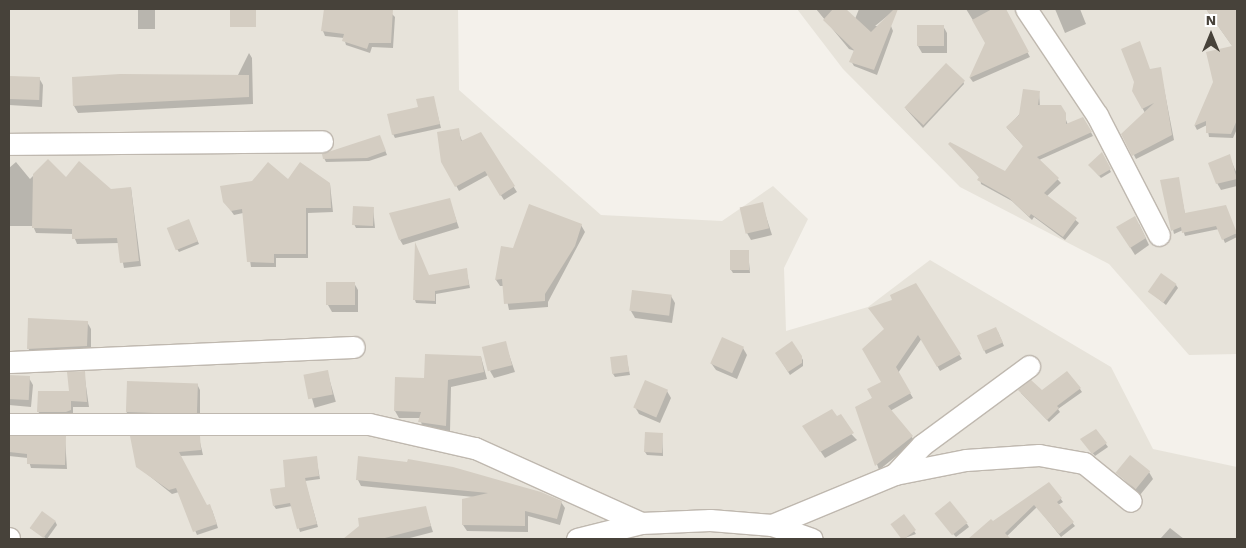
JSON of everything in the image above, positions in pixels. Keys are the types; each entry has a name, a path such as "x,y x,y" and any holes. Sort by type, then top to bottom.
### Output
{"street":[{"path":"1026,9 1097,115 1159,235"},
{"path":"9,144 322,141"},
{"path":"9,362 354,347"},
{"path":"896,474 922,444 1029,366"},
{"path":"9,424 369,424 475,448 641,523"},
{"path":"772,525 896,474 966,460 1039,455 1084,463 1131,501"},
{"path":"577,539 641,523 710,520 772,525 812,539"}],"shaded area":[{"path":"9,9 458,9 459,90 601,215 722,221 773,186 808,219 784,268 786,331 868,307 930,260 1111,367 1153,449 1237,467 1237,539 9,539"},
{"path":"797,9 1237,9 1237,354 1189,355 1109,264 960,187 843,69"}],"building":[{"path":"230,9 256,9 256,27 230,27"},
{"path":"324,9 393,9 391,43 369,43 367,49 342,41 344,34 321,31"},
{"path":"833,9 846,9 871,32 894,9 898,9 874,70 849,62 854,50 823,20"},
{"path":"992,9 1006,9 1029,52 969,78 985,43 972,20"},
{"path":"1206,9 1237,9 1237,120 1231,134 1206,133 1206,121 1194,126 1213,82 1206,52 1232,46"},
{"path":"917,25 944,25 944,46 917,46"},
{"path":"1140,41 1150,69 1161,67 1172,135 1132,156 1121,134 1154,103 1142,109 1132,91 1134,82 1121,49"},
{"path":"946,63 965,81 923,125 904,108"},
{"path":"120,74 249,75 249,97 73,106 72,77"},
{"path":"9,76 40,77 39,100 9,99"},
{"path":"1023,89 1040,91 1038,105 1061,105 1066,113 1066,124 1083,117 1092,132 1037,157 1059,178 1044,193 1077,218 1063,237 1031,214 1029,217 1009,198 977,180 979,177 948,144 950,142 1005,171 1023,146 1006,127 1019,115"},
{"path":"434,96 440,124 392,135 387,114 418,107 416,99"},
{"path":"459,128 461,141 481,132 515,186 500,196 485,171 455,187 441,162 437,132"},
{"path":"380,135 386,151 367,158 323,159 322,154"},
{"path":"1102,152 1111,169 1099,176 1088,165"},
{"path":"1230,154 1237,179 1216,184 1208,163"},
{"path":"48,159 66,177 79,161 111,189 131,187 139,261 120,263 117,238 72,239 72,229 32,228 33,174"},
{"path":"268,162 288,179 300,162 330,183 331,208 306,208 306,254 274,254 274,263 247,262 242,209 231,211 223,202 220,186 252,181"},
{"path":"1179,177 1185,213 1226,205 1237,233 1222,240 1216,226 1182,233 1181,227 1171,231 1160,180"},
{"path":"450,198 457,222 399,240 389,213"},
{"path":"763,202 769,228 746,234 740,207"},
{"path":"529,204 582,224 575,246 545,294 545,301 504,304 502,279 495,280 501,246 513,248"},
{"path":"353,206 374,207 373,226 352,225"},
{"path":"1135,216 1146,238 1130,248 1116,227"},
{"path":"189,219 198,241 176,250 167,228"},
{"path":"415,242 429,275 467,268 469,285 435,291 435,301 413,300"},
{"path":"730,250 749,250 749,270 730,270"},
{"path":"1161,273 1177,284 1163,303 1148,292"},
{"path":"326,282 355,282 355,305 326,305"},
{"path":"916,283 961,354 937,367 918,335 896,367 911,393 888,406 913,436 875,466 855,407 872,398 867,389 881,382 862,349 884,329 868,308 892,300 890,295"},
{"path":"632,290 672,295 669,316 629,311"},
{"path":"28,318 88,321 87,346 27,349"},
{"path":"996,327 1003,343 984,351 977,336"},
{"path":"722,337 744,347 732,373 710,363"},
{"path":"506,341 512,365 488,371 482,347"},
{"path":"792,341 802,356 802,363 788,372 775,353"},
{"path":"425,354 481,356 484,372 448,380 446,426 418,422 421,412 394,411 395,377 424,378"},
{"path":"627,355 629,372 612,374 610,357"},
{"path":"328,370 333,395 308,399 303,375"},
{"path":"85,371 87,402 71,401 71,410 66,412 37,412 38,391 69,391 67,372"},
{"path":"1067,371 1081,388 1057,406 1059,408 1047,420 1018,390 1031,380 1042,390"},
{"path":"9,375 30,376 29,400 9,399"},
{"path":"645,380 668,390 656,417 633,408"},
{"path":"127,381 198,383 197,414 126,412"},
{"path":"832,409 837,416 841,414 854,433 820,452 802,426"},
{"path":"1096,429 1107,443 1092,454 1080,439"},
{"path":"645,432 663,433 662,453 644,452"},
{"path":"9,436 66,436 65,465 27,464 27,454 9,452"},
{"path":"130,436 200,436 201,450 179,452 207,505 210,504 217,524 193,532 176,488 169,490 136,467"},
{"path":"1130,455 1150,471 1136,489 1116,473"},
{"path":"317,456 319,476 305,478 317,524 297,529 290,503 273,506 270,489 285,487 283,460"},
{"path":"358,456 407,462 408,459 453,467 541,492 562,501 557,519 525,511 525,526 462,525 462,499 488,493 356,480"},
{"path":"1049,482 1062,498 1057,502 1074,522 1059,534 1034,505 1005,533 1011,539 968,539 991,519 993,521"},
{"path":"950,501 968,523 952,535 934,514"},
{"path":"426,506 431,526 381,539 343,539 359,526 358,518"},
{"path":"42,511 56,521 43,538 30,528"},
{"path":"904,514 916,530 902,539 890,524"}]}
